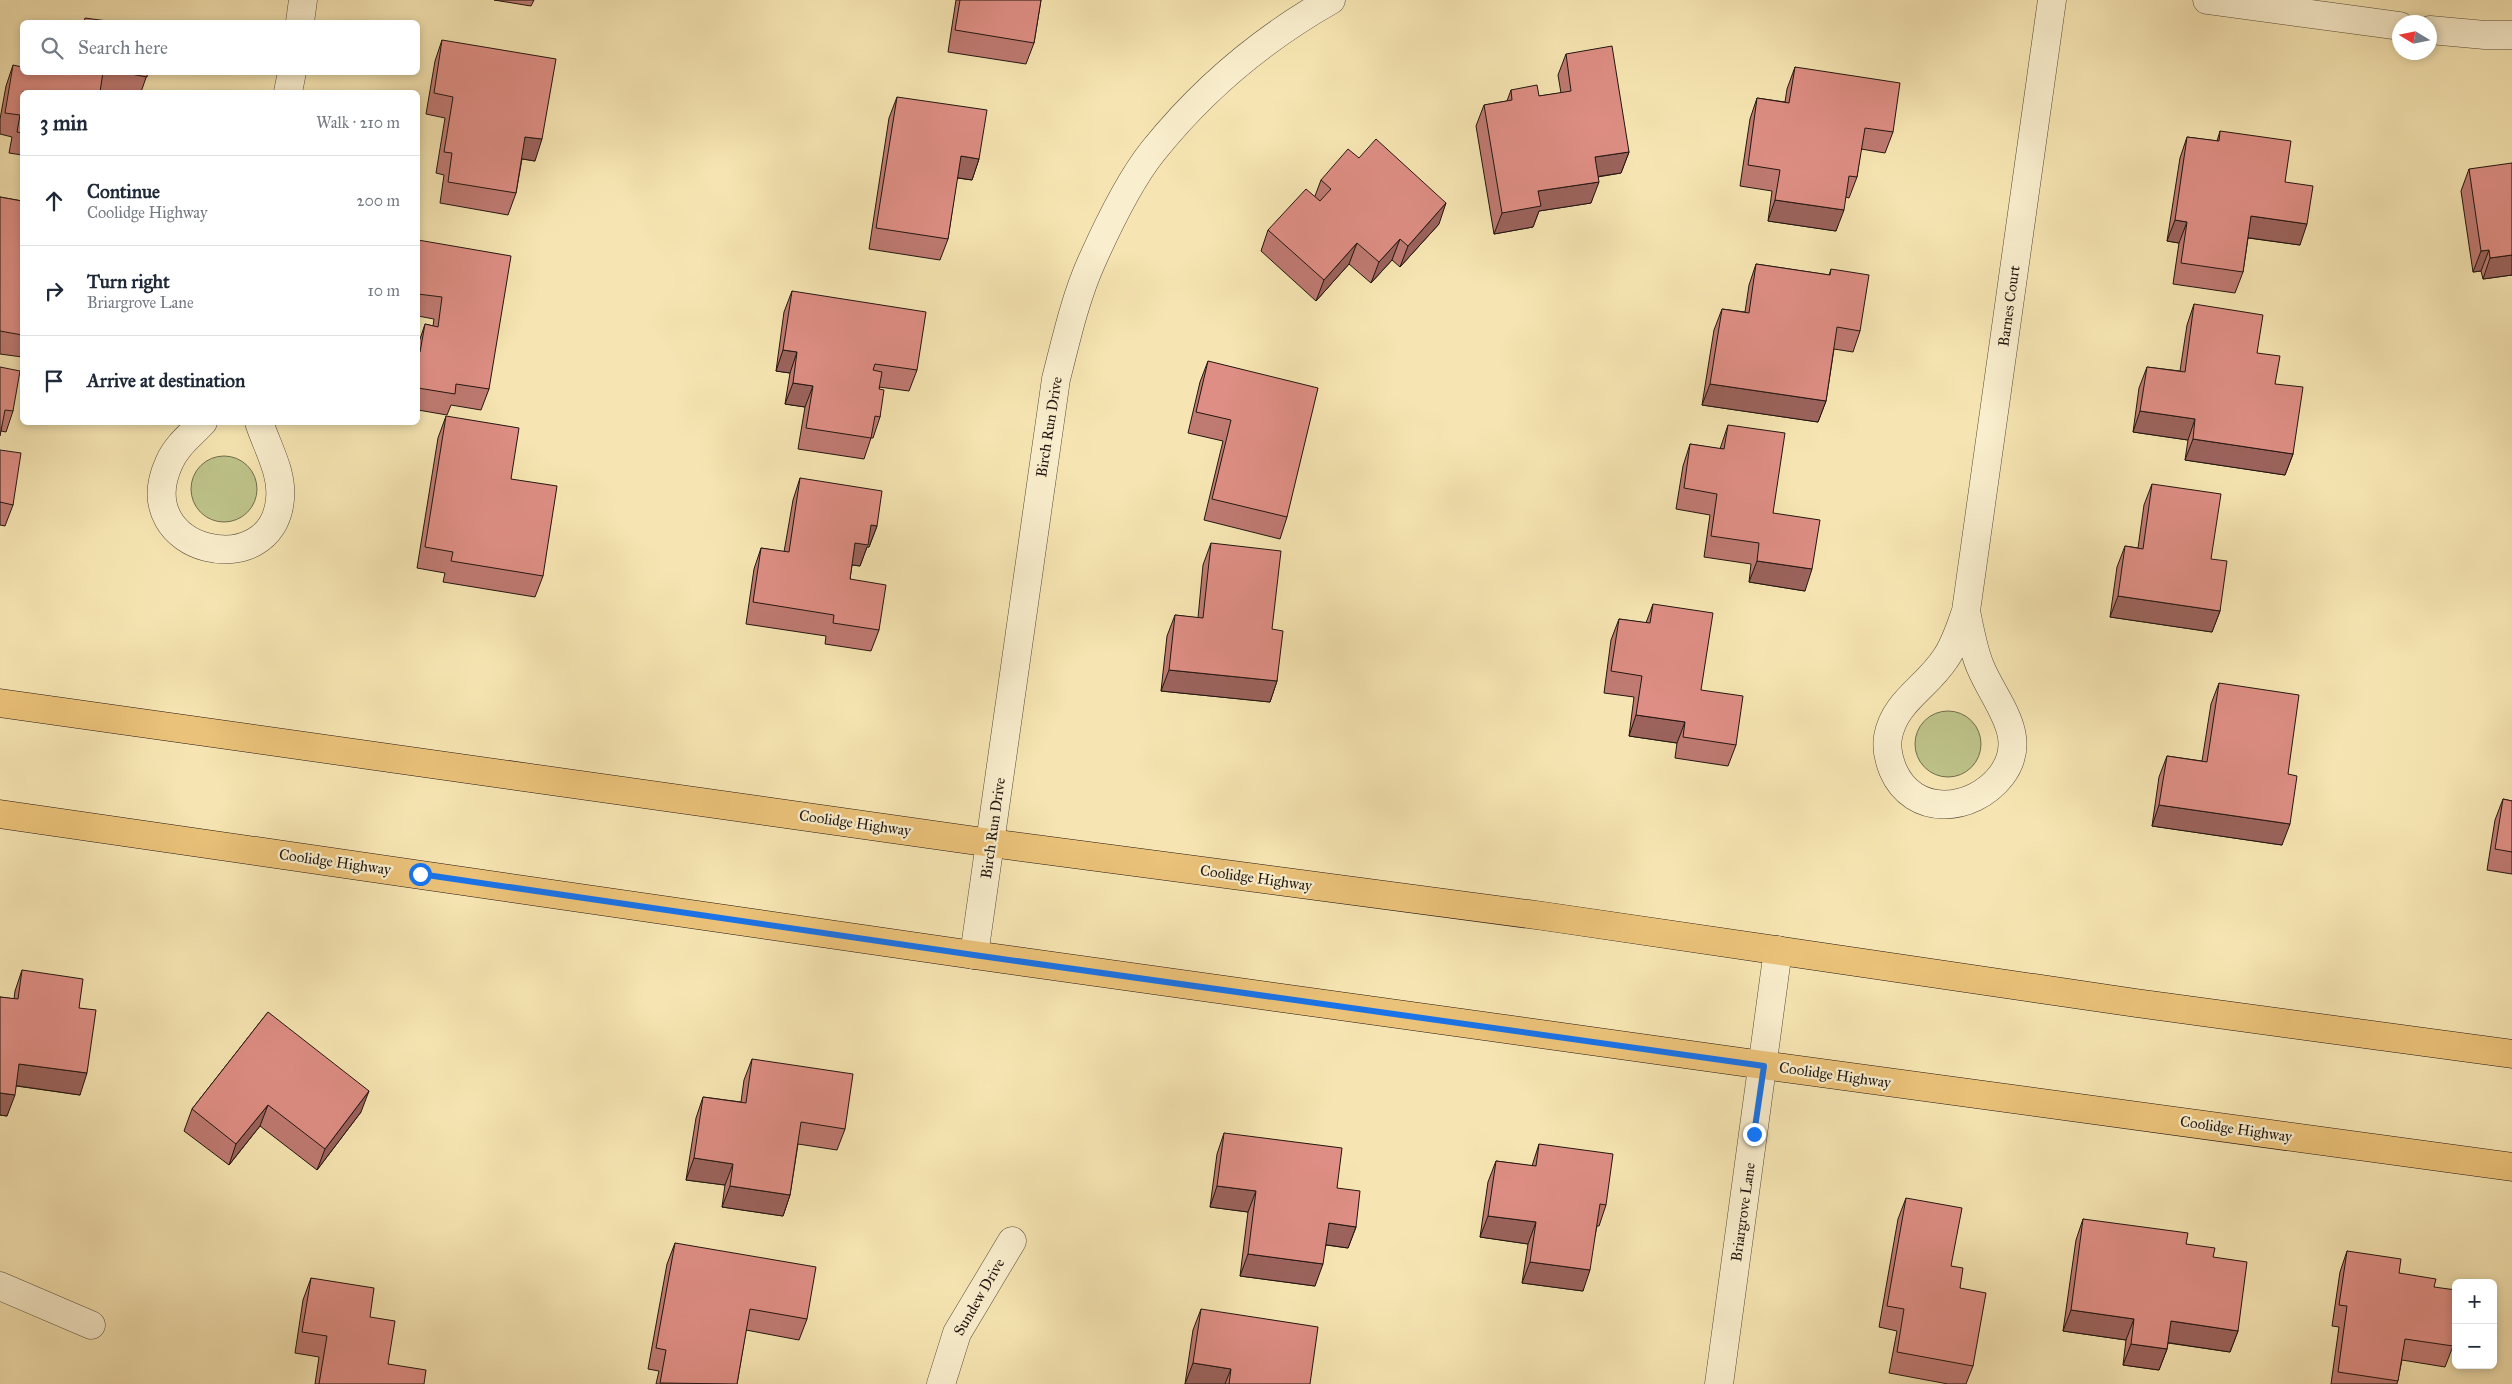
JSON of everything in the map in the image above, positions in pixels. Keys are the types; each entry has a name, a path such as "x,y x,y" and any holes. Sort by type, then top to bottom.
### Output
{"main road":[{"name":"Coolidge Highway","path":"0,703 991,843 1543,916 2136,1003 2512,1054"},
{"name":"Coolidge Highway","path":"0,814 974,955 1764,1066 2512,1167"}],"street":[{"path":"300,20 303,0"},
{"name":"Birch Run Drive","path":"974,955 1056,379 1070,324 1090,265 1114,213 1153,151 1238,64 1297,8 1331,0"},
{"name":"Barnes Court","path":"1966,611 1979,665 2014,737 2013,755 2001,776 1986,791 1970,801 1948,806 1928,803 1912,795 1897,780 1889,761 1887,739 1894,716 1945,660 1957,639 1966,611 2052,0"},
{"path":"2207,0 2392,25"},
{"path":"2437,31 2485,35 2512,35"},
{"path":"288,90 291,75"},
{"path":"201,425 179,446 169,462 162,486 163,507 171,524 184,538 198,546 217,550 241,549 257,540 267,531 276,515 280,500 280,485 259,425"},
{"name":"Briargrove Lane","path":"1720,1384 1778,950"},
{"name":"Sundew Drive","path":"941,1384 956,1333 1012,1241"},
{"path":"0,1286 91,1325"}],"green space":[{"path":"218,456 230,456 242,461 252,471 257,483 255,502 242,517 230,522 218,522 206,517 196,507 191,495 191,483 196,471 206,461"},
{"path":"1941,711 1955,711 1967,716 1976,725 1981,737 1979,757 1972,768 1955,777 1941,777 1929,772 1920,763 1915,751 1915,737 1920,725 1929,716"}],"building":[{"path":"960,0 1041,0 1034,43 955,30"},
{"path":"442,40 556,59 542,139 525,137 516,193 448,182 452,153 444,152 453,97 434,93"},
{"path":"1612,46 1629,152 1595,157 1599,182 1538,191 1541,206 1502,213 1484,105 1512,100 1511,90 1537,85 1539,96 1571,91 1566,54"},
{"path":"13,65 20,67 20,75 103,75 100,90 20,90 20,115 5,113"},
{"path":"1795,67 1900,83 1893,132 1865,128 1857,177 1849,176 1844,210 1775,200 1780,170 1748,165 1757,98 1789,103"},
{"path":"897,97 987,110 979,159 961,156 948,239 876,228"},
{"path":"20,115 20,133 17,132"},
{"path":"2220,131 2291,141 2285,182 2313,186 2307,224 2251,216 2243,272 2181,263 2187,222 2175,220 2187,137 2219,141"},
{"path":"1376,139 1446,203 1408,246 1400,239 1379,262 1357,243 1324,280 1268,230 1306,189 1320,201 1331,189 1321,180 1348,149 1359,158"},
{"path":"2512,163 2512,255 2490,258 2489,250 2481,251 2469,169"},
{"path":"0,197 20,201 20,335 0,331"},
{"path":"420,240 511,256 489,389 456,384 455,394 420,388 420,352 425,324 438,327 442,297 420,294"},
{"path":"1756,264 1830,275 1831,269 1869,275 1860,331 1837,327 1826,401 1710,384 1722,309 1749,313"},
{"path":"792,291 926,312 917,370 875,364 873,370 882,372 879,389 884,390 880,417 875,416 871,438 806,428 813,386 793,383 797,352 783,350"},
{"path":"2194,304 2263,315 2257,353 2280,356 2275,384 2303,387 2293,454 2193,439 2195,419 2140,411 2147,367 2185,372"},
{"path":"1208,361 1318,388 1287,517 1212,499 1231,420 1196,412"},
{"path":"0,367 20,371 13,411 5,410 0,436"},
{"path":"446,416 519,428 511,479 557,486 543,576 451,561 453,552 425,547"},
{"path":"1728,425 1785,433 1773,513 1820,520 1812,569 1757,561 1759,543 1711,536 1717,494 1684,488 1690,444 1724,449"},
{"path":"0,450 21,453 13,505 0,502"},
{"path":"800,478 882,491 877,526 871,525 868,545 855,543 850,579 886,585 879,630 833,623 834,615 753,602 761,548 789,552"},
{"path":"2152,484 2221,494 2211,559 2227,561 2220,611 2118,596 2125,546 2143,549"},
{"path":"1211,543 1281,551 1272,629 1283,631 1277,681 1169,670 1175,615 1203,618"},
{"path":"1653,604 1713,613 1701,690 1743,696 1736,745 1683,737 1685,722 1636,715 1642,676 1611,671 1619,619 1650,623"},
{"path":"2219,683 2299,695 2288,774 2297,776 2290,824 2159,805 2167,756 2207,762"},
{"path":"2503,799 2512,801 2512,852 2495,849"},
{"path":"22,970 83,979 79,1008 96,1010 87,1073 19,1064 15,1095 0,1093 0,997 18,999"},
{"path":"268,1012 369,1091 325,1149 268,1105 236,1144 192,1109"},
{"path":"752,1059 853,1074 845,1129 801,1122 790,1195 730,1186 733,1164 694,1158 703,1097 746,1103"},
{"path":"1224,1133 1342,1148 1337,1188 1360,1191 1356,1227 1329,1223 1323,1264 1248,1254 1256,1191 1217,1186"},
{"path":"1539,1144 1613,1154 1606,1205 1600,1204 1590,1270 1530,1262 1536,1222 1488,1216 1496,1161 1536,1166"},
{"path":"1906,1198 1962,1208 1951,1266 1963,1268 1960,1288 1986,1293 1973,1366 1897,1352 1904,1309 1887,1306"},
{"path":"2083,1219 2188,1233 2186,1244 2215,1248 2213,1257 2247,1262 2238,1331 2171,1321 2167,1349 2131,1344 2134,1319 2071,1310"},
{"path":"675,1243 816,1267 807,1319 750,1309 737,1384 660,1383 666,1350 656,1348"},
{"path":"2347,1251 2401,1259 2399,1273 2436,1279 2434,1287 2452,1289 2452,1346 2405,1339 2398,1381 2338,1372 2347,1306 2339,1305"},
{"path":"311,1278 374,1288 370,1317 395,1321 388,1364 426,1370 424,1384 319,1384 327,1336 302,1332"},
{"path":"1201,1309 1318,1327 1310,1384 1229,1384 1231,1369 1193,1363"}],"route":[{"path":"420,874 974,955 1764,1066 1754,1134"}]}
